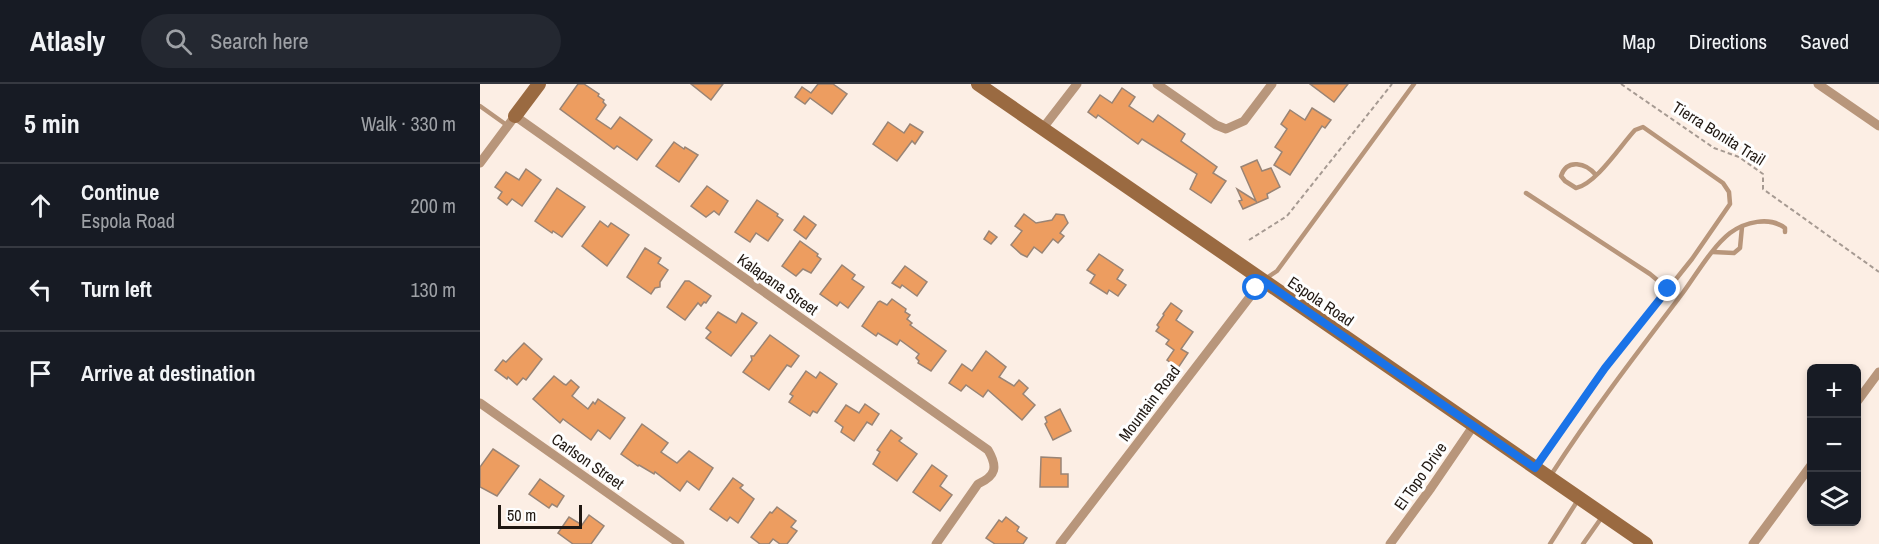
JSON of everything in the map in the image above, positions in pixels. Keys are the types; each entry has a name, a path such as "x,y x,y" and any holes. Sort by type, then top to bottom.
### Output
{"main road":[{"path":"511,121 539,84"},
{"name":"Espola Road","path":"978,84 1646,544"}],"street":[{"path":"1043,128 1077,84"},
{"path":"1157,84 1216,125 1226,129 1244,121 1272,84"},
{"path":"1818,84 1879,126"},
{"path":"480,162 511,121"},
{"name":"Kalapana Street","path":"511,121 988,450 994,461 994,472 988,480 978,484 936,544"},
{"name":"Mountain Road","path":"1060,544 1262,280"},
{"path":"1861,397 1879,372"},
{"name":"Carlson Street","path":"480,403 680,544"},
{"name":"El Topo Drive","path":"1390,544 1474,425"},
{"path":"1753,544 1807,471"}],"lane":[{"path":"1262,280 1277,271 1414,84"},
{"path":"480,106 511,121"},
{"path":"1535,468 1605,368 1668,289 1730,204 1729,192 1723,183 1643,127 1635,130 1596,175 1584,187 1576,188 1564,181 1561,176 1569,165 1576,164 1589,167 1596,175"},
{"path":"1526,193 1650,274 1668,289"},
{"path":"1549,478 1616,382 1729,234 1742,226 1760,221 1778,222 1785,228 1785,232"},
{"path":"1713,252 1734,253 1740,248 1742,226"},
{"path":"1550,544 1579,498"},
{"path":"1583,544 1604,515"}],"path":[{"path":"1249,240 1287,216 1392,84"},
{"name":"Tierra Bonita Trail","path":"1621,84 1714,148 1739,157 1763,174 1763,189 1879,272"}],"building":[{"path":"578,84 584,84 604,100 606,105 596,119 611,129 620,117 652,140 637,160 617,146 614,149 560,109"},
{"path":"691,84 723,84 711,100"},
{"path":"818,84 833,84 847,94 832,114 810,98 805,104 795,97 802,87 811,93"},
{"path":"1310,84 1348,84 1334,102"},
{"path":"1122,88 1135,97 1129,106 1153,122 1158,115 1185,134 1181,141 1217,167 1213,173 1226,181 1211,203 1190,189 1197,174 1142,139 1138,144 1098,115 1096,118 1088,112 1100,95 1112,103"},
{"path":"1312,108 1331,120 1325,128 1322,126 1290,175 1274,165 1282,152 1275,147 1287,129 1281,124 1290,110 1305,120"},
{"path":"888,122 904,133 910,124 923,132 915,144 912,141 897,161 873,144"},
{"path":"674,142 698,155 679,182 656,166"},
{"path":"1257,160 1262,171 1271,168 1280,187 1267,194 1268,198 1243,209 1237,189 1256,201 1241,167"},
{"path":"526,169 541,180 522,206 512,199 507,205 498,198 502,192 495,187 506,172 519,180"},
{"path":"707,186 728,201 719,215 714,211 706,217 691,206"},
{"path":"557,188 585,207 562,237 535,221"},
{"path":"757,200 783,220 768,241 756,233 750,242 735,232"},
{"path":"1024,214 1036,223 1052,220 1056,214 1064,215 1068,223 1060,233 1064,236 1058,243 1053,239 1042,253 1034,247 1027,257 1021,254 1011,245 1022,231 1015,226"},
{"path":"804,216 816,225 806,239 794,230"},
{"path":"600,221 608,227 611,223 629,235 607,266 582,246"},
{"path":"989,231 997,237 991,244 984,239"},
{"path":"800,241 818,254 817,256 821,259 811,273 803,269 796,276 782,266"},
{"path":"645,248 661,258 658,263 668,270 660,282 660,287 655,288 651,294 627,277"},
{"path":"1099,254 1123,270 1117,279 1126,285 1118,296 1109,290 1107,294 1090,283 1095,275 1087,270"},
{"path":"842,265 855,275 852,279 864,287 848,308 840,302 837,306 820,294"},
{"path":"905,266 927,282 917,296 902,285 900,288 892,283"},
{"path":"685,281 689,281 711,296 701,306 698,303 685,320 667,307"},
{"path":"892,299 906,309 905,312 910,315 907,319 912,323 910,325 946,351 931,371 918,363 916,358 919,354 900,340 897,345 878,333 876,336 862,326 878,302 887,305"},
{"path":"1171,303 1182,311 1176,320 1193,332 1181,349 1188,353 1178,368 1167,360 1174,350 1166,344 1169,340 1156,331 1159,327 1157,325"},
{"path":"718,312 736,323 742,313 757,323 731,356 706,338 711,332 706,328"},
{"path":"770,335 799,356 791,367 787,365 769,390 743,372 752,360 751,356 754,356"},
{"path":"524,343 542,359 526,380 523,378 517,385 495,370 503,360 506,362"},
{"path":"986,351 1006,367 999,377 1014,386 1019,380 1028,388 1023,394 1035,405 1022,420 988,390 983,397 966,385 961,391 949,383 962,364 972,371"},
{"path":"806,371 816,378 820,372 837,384 817,413 813,411 810,416 789,402 793,396 790,394"},
{"path":"554,376 566,385 571,380 579,387 572,396 588,409 598,399 625,418 610,439 598,430 591,440 563,419 560,423 533,399"},
{"path":"865,404 879,414 872,425 867,422 854,441 841,432 843,427 835,421 846,405 859,413"},
{"path":"1060,409 1071,431 1053,440 1045,424 1047,422 1045,417"},
{"path":"642,424 668,443 661,452 677,463 689,451 713,468 699,490 687,481 680,491 655,472 654,474 638,466 621,454"},
{"path":"891,430 902,438 899,441 917,454 897,481 873,464 880,452 877,450"},
{"path":"493,449 519,466 497,496 480,487 480,467"},
{"path":"1041,457 1061,458 1061,474 1068,474 1068,487 1040,487"},
{"path":"932,465 947,476 940,486 952,495 940,511 913,492"},
{"path":"733,478 743,485 740,488 754,499 738,523 730,517 727,521 710,509"},
{"path":"540,479 564,496 557,507 552,504 549,508 529,494"},
{"path":"777,507 796,521 791,527 797,531 787,544 780,544 773,539 769,544 760,544 751,537 770,512 772,513"},
{"path":"589,515 604,526 591,544 573,544 558,533 569,517 582,525"},
{"path":"1006,517 1019,527 1017,531 1027,538 1023,544 995,544 986,538 999,520 1002,522"}],"route":[{"path":"1256,288 1262,280 1535,468 1605,368 1668,289"}]}
